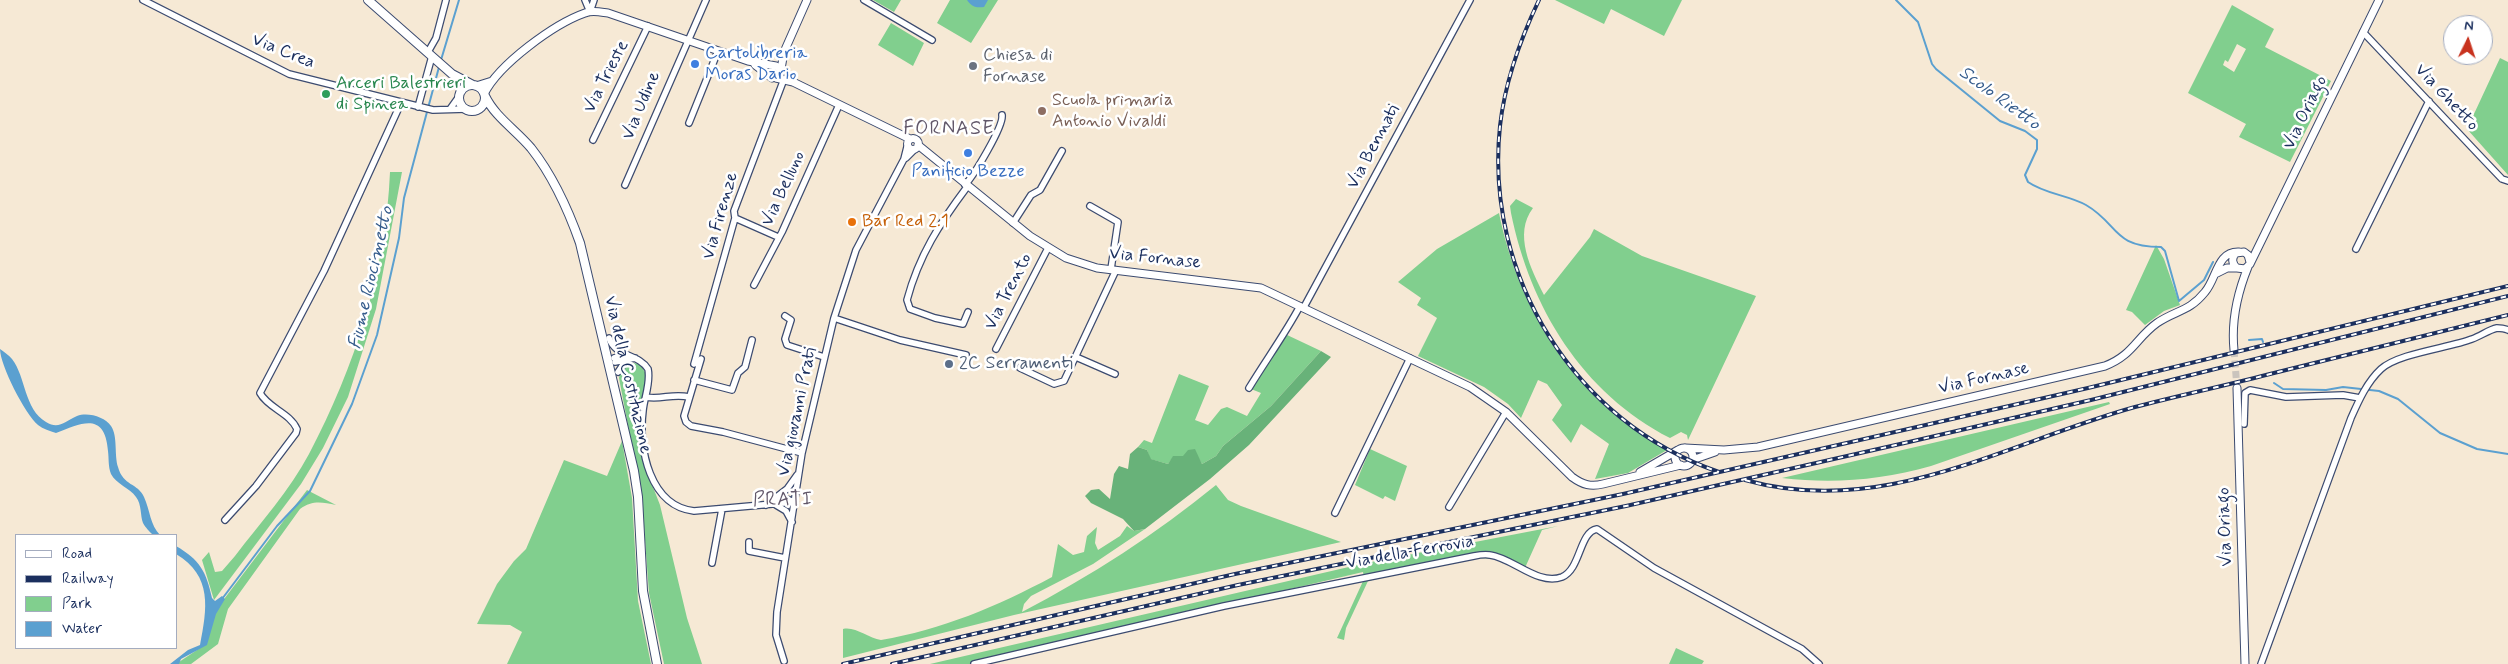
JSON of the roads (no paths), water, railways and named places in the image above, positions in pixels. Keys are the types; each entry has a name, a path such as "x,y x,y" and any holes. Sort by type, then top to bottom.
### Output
{"main road":[{"path":"368,0 452,74 475,85 484,95 482,106 471,110"},
{"path":"452,74 460,93 460,102 471,110 500,117"},
{"path":"460,93 467,86 475,85"},
{"name":"Via della Costituzione","path":"484,95 500,117 530,148 555,185 570,214 580,243 612,360 636,488 643,591 657,664"},
{"path":"595,302 601,310 609,338"},
{"path":"618,372 624,409 622,418"}],"street":[{"name":"Via Crea","path":"143,0 288,74 432,110 471,110"},
{"path":"419,107 446,0"},
{"path":"585,0 590,12"},
{"path":"590,12 594,0"},
{"name":"Via Udine","path":"625,185 706,0"},
{"path":"776,78 784,52 807,0"},
{"path":"864,0 932,40"},
{"name":"Via Bennati","path":"1302,306 1470,0"},
{"name":"Via Oriago","path":"2234,350 2234,316 2242,281 2379,0"},
{"name":"Via Fornase","path":"484,95 494,80 533,43 566,22 590,12 608,13 748,61 771,66 780,70 793,82"},
{"name":"Via Trieste","path":"593,140 648,26"},
{"name":"Via Ghetto","path":"2363,32 2502,179 2508,181"},
{"path":"689,123 718,51"},
{"path":"767,74 771,66 784,52"},
{"name":"Via Fornase","path":"748,61 770,77 793,82 896,133 1048,248 1076,262 1113,270 1254,286 1302,306 1477,391 1506,412 1569,474 1583,484 1594,486 1687,465 1692,460 1706,454 1767,445 2104,366 2129,353 2156,323 2191,307 2206,291 2226,254 2242,252"},
{"name":"Via Firenze","path":"694,364 735,218 734,211 784,79"},
{"name":"Via Fornase","path":"475,85 494,80"},
{"path":"450,109 460,93"},
{"path":"2356,249 2429,101"},
{"path":"225,520 256,486 296,433 297,429 292,422 266,401 260,393 324,271 401,103"},
{"name":"Via Belluno","path":"754,285 839,105"},
{"path":"968,312 963,324 910,309 907,304 926,249 938,226 966,186 998,130 1003,120 1002,115"},
{"name":"Via giovanni Prati","path":"784,661 776,635 786,558 802,453 824,357 834,318 856,250 912,146"},
{"path":"1014,223 1033,194 1040,190 1062,151"},
{"path":"1020,368 1058,384 1064,382 1076,357 1113,270 1118,222 1090,206"},
{"path":"735,218 778,237"},
{"name":"Via Oriago","path":"2242,281 2238,269 2233,264 2233,258 2261,240"},
{"name":"Via Trento","path":"996,349 1048,248"},
{"path":"2217,273 2226,268 2244,269 2250,263 2248,254 2242,252"},
{"path":"1249,388 1302,306"},
{"path":"785,316 791,320 785,339 787,345 824,357"},
{"path":"834,318 900,340 966,355"},
{"path":"2262,664 2363,393 2382,368 2390,364 2473,339 2490,330 2498,328 2508,330"},
{"path":"609,338 614,348 626,358"},
{"path":"694,380 732,390 738,374 745,367 752,340"},
{"path":"1076,357 1115,374"},
{"path":"618,372 626,358"},
{"path":"612,360 635,358 642,361 648,369 642,422 643,439 652,478 660,493 674,506 684,510 722,509 766,505 775,502 795,502"},
{"path":"1335,513 1410,358"},
{"path":"701,359 684,416 688,424 802,453"},
{"name":"Via Oriago","path":"2237,388 2245,664"},
{"path":"2244,424 2244,393 2250,390 2286,397 2363,393"},
{"path":"646,397 655,398 677,394 690,397"},
{"path":"1450,507 1506,412"},
{"path":"1681,465 1675,458 1682,449 1692,452 1692,460"},
{"name":"Via Fornase","path":"1629,478 1682,449 1724,450"},
{"path":"775,502 787,489 800,469"},
{"path":"775,502 786,511 792,522"},
{"path":"712,563 722,509"},
{"name":"Via della Ferrovia","path":"974,664 1224,606 1384,572 1474,556 1489,555 1542,576 1557,578 1566,575 1571,569 1589,533 1597,529 1654,568 1802,649 1819,664"},
{"path":"749,542 749,551 786,558"}],"water":[{"path":"967,0 988,0 984,7 979,7 972,6"},
{"path":"0,349 17,366 33,409 46,422 58,425 77,416 91,415 105,420 111,426 120,473 123,478 141,492 154,527 159,534 152,534 146,528 136,497 116,481 111,474 106,439 102,430 97,425 91,423 75,426 56,433 38,425 14,389"},
{"path":"178,547 191,556 201,567 212,598 215,601 222,596 225,599 216,614 207,645 181,659 179,664 170,664 188,650 200,645 204,619 204,594 202,583 188,563 178,556"}],"waterway":[{"name":"Fiume Riocimetto","path":"441,60 459,0"},
{"name":"Scolo Rietto","path":"1896,0 1918,22 1932,64 1936,69 2000,121 2025,131 2037,140 2037,149 2025,175 2028,182 2086,205 2097,212 2124,239 2145,246 2161,247 2165,251 2179,301 2204,280 2213,262"},
{"name":"Fiume Riocimetto","path":"222,599 277,526 310,491 352,404 377,335 399,238 404,198 439,67"},
{"name":"Scolo Rietto","path":"2249,340 2262,339 2263,342"},
{"name":"Scolo Rietto","path":"2274,383 2283,389 2326,390 2343,387 2379,391 2398,399 2440,433 2477,449 2508,454"}],"tunnel":[{"path":"2234,350 2237,388"}],"railway":[{"path":"1539,0 1514,61 1502,109 1500,126 1499,182 1507,236 1524,288 1550,337 1582,381 1622,418 1668,449 1719,472"},
{"path":"843,664 1235,574 1623,494 2088,388 2508,286"},
{"path":"892,664 1238,585 1626,506 1909,442 2091,400 2508,296"},
{"path":"1745,480 1796,490 1846,490 1895,484 1943,472 2135,407 2508,315"}],"place":[{"name":"Cartolibreria Moras Dario","path":"695,64"},
{"name":"Chiesa di Fornase","path":"973,66"},
{"name":"Arceri Balestrieri di Spinea","path":"326,94"},
{"name":"Scuola primaria Antonio Vivaldi","path":"1042,111"},
{"name":"Panificio Bezze","path":"968,153"},
{"name":"Bar Red 2.1","path":"852,222"},
{"name":"2C Serramenti","path":"949,364"}],"district":[{"name":"FORNASE","path":"949,130"},
{"name":"PRATI","path":"783,501"}]}
